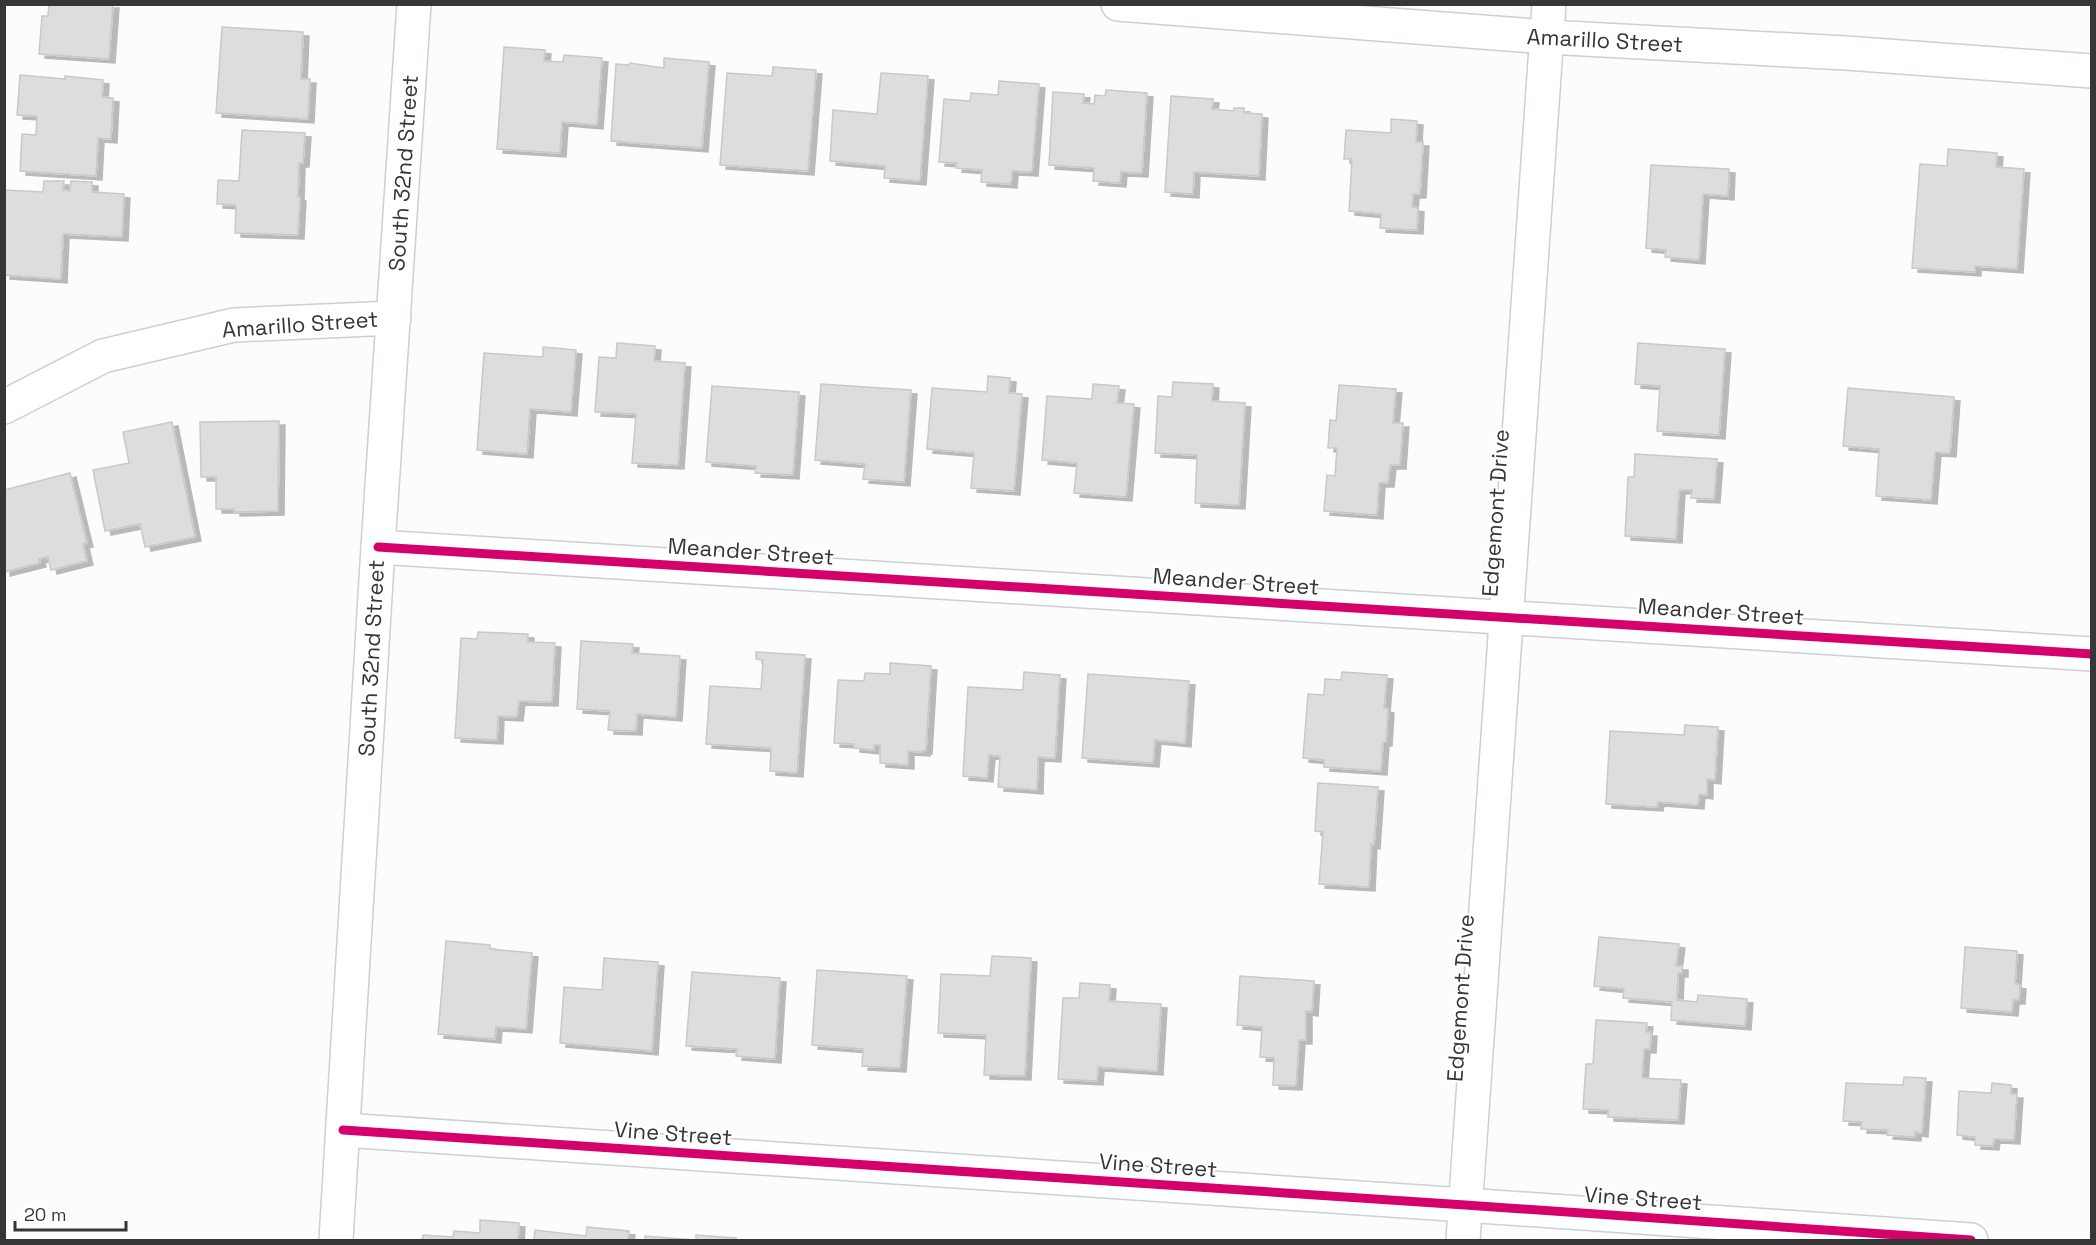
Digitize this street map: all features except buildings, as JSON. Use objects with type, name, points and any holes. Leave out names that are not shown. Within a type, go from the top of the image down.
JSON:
[{"type":"street","name":"South 32nd Street","points":[[336,1240],[414,4]]},
{"type":"street","name":"Amarillo Street","points":[[1118,4],[1547,37],[1846,53],[2091,70]]},
{"type":"street","name":"Edgemont Drive","points":[[1463,1240],[1549,4]]},
{"type":"street","name":"Amarillo Street","points":[[4,407],[104,356],[234,325],[394,318]]},
{"type":"street","name":"Meander Street","points":[[378,547],[2091,654]]},
{"type":"street","name":"Vine Street","points":[[343,1130],[1971,1240]]},
{"type":"cycle path","points":[[378,547],[2092,654]]},
{"type":"cycle path","points":[[343,1130],[1971,1240]]}]
